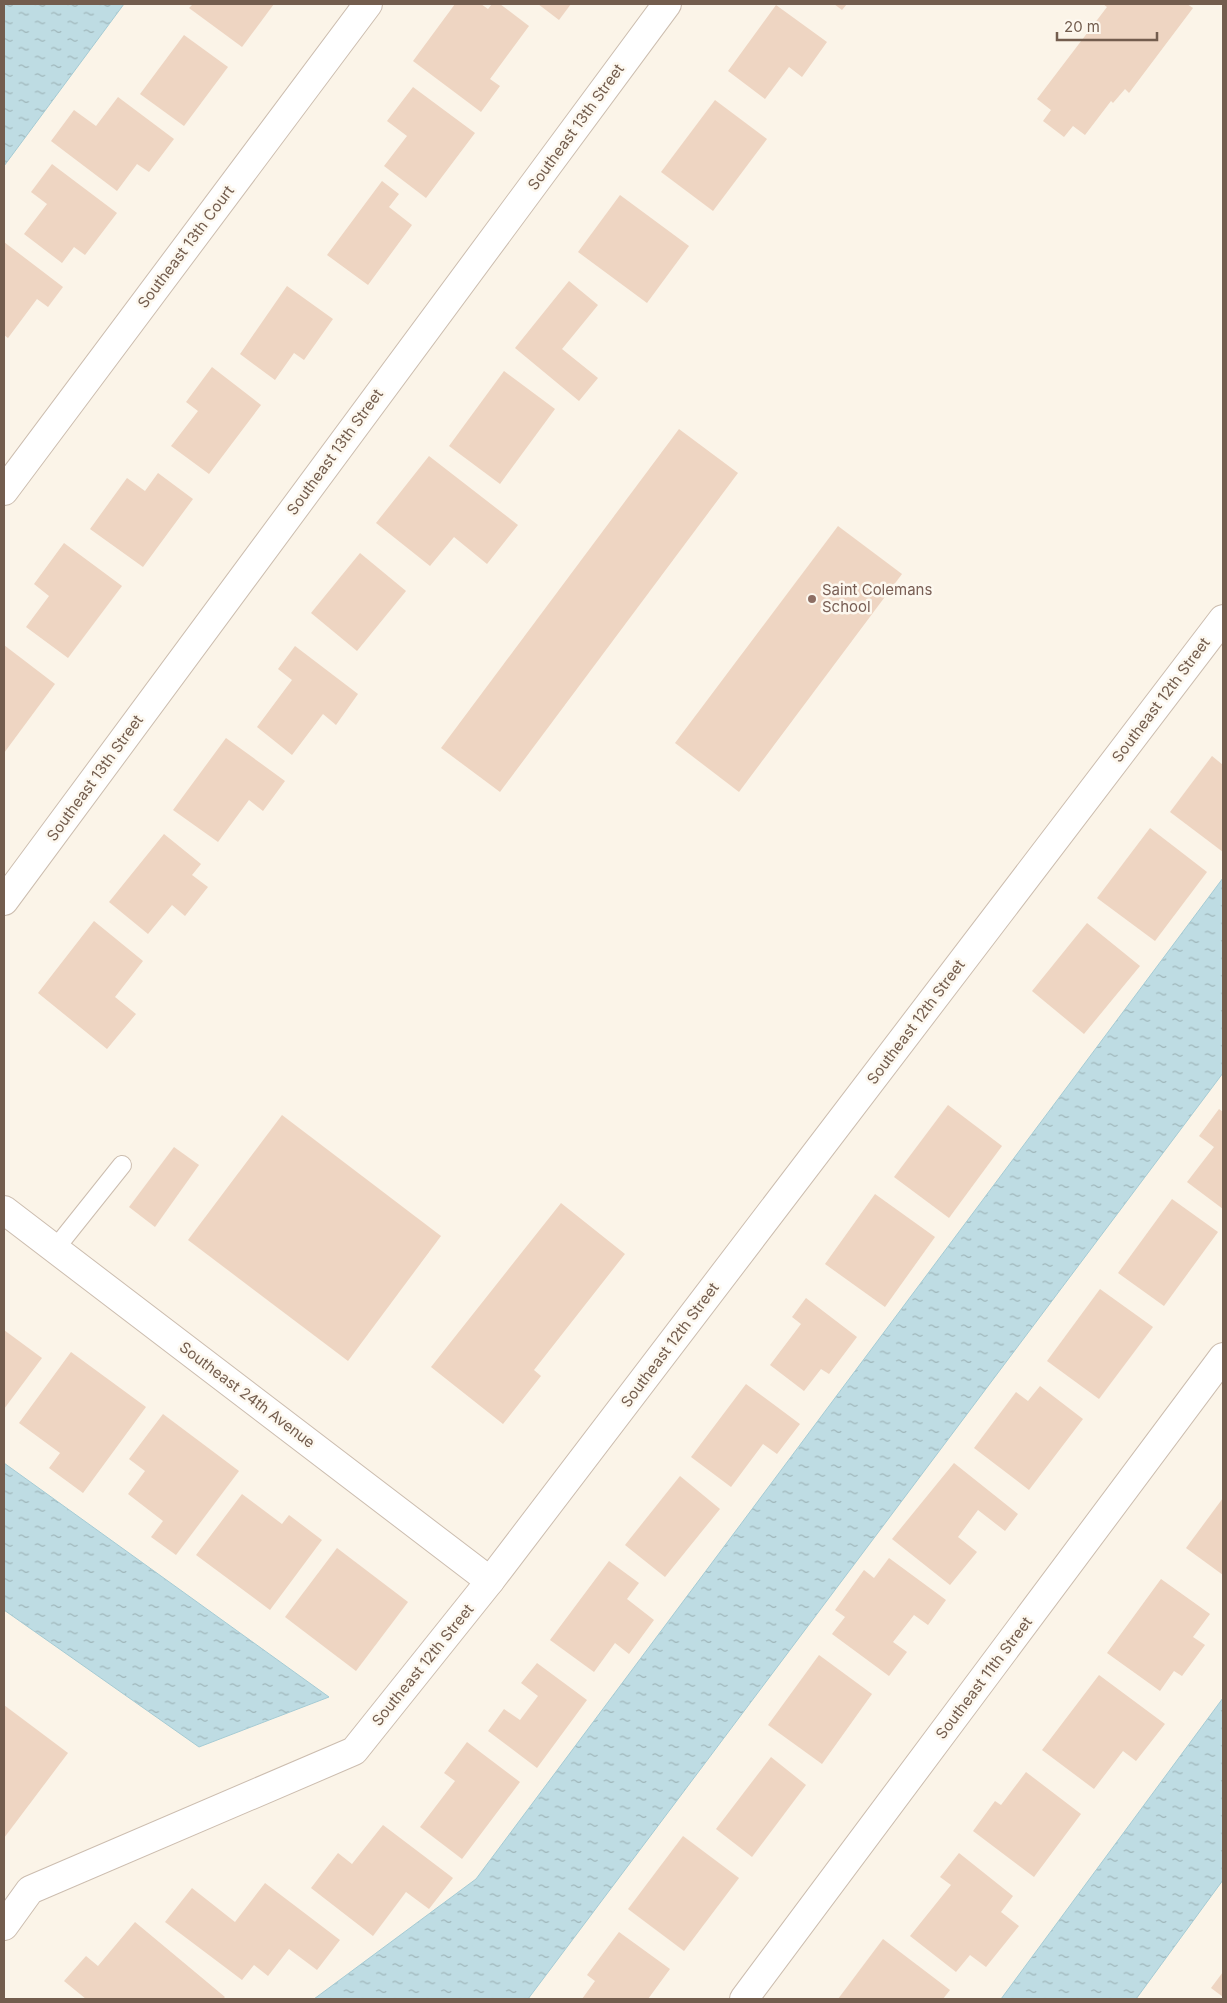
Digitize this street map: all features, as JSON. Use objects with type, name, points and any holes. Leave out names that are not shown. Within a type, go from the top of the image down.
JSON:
[{"type":"street","name":"Southeast 13th Court","points":[[4,491],[368,4]]},
{"type":"street","name":"Southeast 13th Street","points":[[4,901],[667,4]]},
{"type":"street","name":"Southeast 12th Street","points":[[4,1926],[30,1890],[354,1751],[490,1581],[1223,619]]},
{"type":"street","name":"Southeast 24th Avenue","points":[[4,1210],[490,1581]]},
{"type":"street","name":"Southeast 11th Street","points":[[744,1999],[1223,1357]]},
{"type":"lane","points":[[55,1249],[122,1165]]},
{"type":"water","points":[[4,4],[124,4],[4,166]]},
{"type":"water","points":[[1223,878],[1223,1073],[528,1999],[314,1999],[476,1879]]},
{"type":"water","points":[[4,1463],[329,1697],[199,1747],[4,1610]]},
{"type":"water","points":[[1223,1698],[1223,1880],[1136,1999],[1001,1999]]},
{"type":"building","points":[[193,4],[274,4],[242,47],[189,8]]},
{"type":"building","points":[[455,4],[481,4],[488,9],[492,4],[500,4],[529,26],[490,79],[500,86],[481,112],[413,61]]},
{"type":"building","points":[[538,4],[571,4],[559,20]]},
{"type":"building","points":[[834,4],[847,4],[842,10]]},
{"type":"building","points":[[1103,4],[1187,4],[1193,8],[1129,93],[1125,89],[1113,103],[1111,101],[1085,135],[1073,126],[1064,137],[1043,121],[1051,110],[1037,99],[1107,7]]},
{"type":"building","points":[[776,5],[827,42],[802,77],[789,67],[765,99],[728,71]]},
{"type":"building","points":[[184,35],[228,67],[184,126],[140,94]]},
{"type":"building","points":[[413,87],[475,133],[426,198],[384,166],[407,136],[387,121]]},
{"type":"building","points":[[118,97],[174,139],[149,172],[137,164],[117,191],[51,141],[74,110],[96,126]]},
{"type":"building","points":[[715,100],[767,139],[713,211],[661,172]]},
{"type":"building","points":[[52,164],[117,213],[85,255],[74,247],[62,263],[24,234],[47,204],[31,192]]},
{"type":"building","points":[[382,181],[399,194],[389,207],[412,225],[368,285],[327,255]]},
{"type":"building","points":[[620,195],[689,246],[647,303],[578,252]]},
{"type":"building","points":[[4,242],[63,287],[48,307],[37,299],[8,338],[4,335]]},
{"type":"building","points":[[569,281],[598,305],[562,349],[598,378],[579,401],[515,348]]},
{"type":"building","points":[[287,286],[333,319],[304,360],[294,353],[275,380],[240,354]]},
{"type":"building","points":[[212,367],[261,405],[209,474],[171,446],[198,411],[186,402]]},
{"type":"building","points":[[504,371],[555,409],[500,484],[449,446]]},
{"type":"building","points":[[679,429],[738,473],[500,792],[441,748]]},
{"type":"building","points":[[429,456],[518,525],[487,564],[454,537],[430,566],[376,523]]},
{"type":"building","points":[[158,473],[193,499],[143,567],[90,529],[127,478],[145,491]]},
{"type":"building","points":[[838,526],[902,574],[739,792],[675,743]]},
{"type":"building","points":[[64,543],[122,586],[68,658],[26,627],[49,596],[34,584]]},
{"type":"building","points":[[360,553],[406,591],[357,651],[311,613]]},
{"type":"building","points":[[4,645],[55,684],[4,753]]},
{"type":"building","points":[[295,646],[358,694],[336,725],[323,714],[292,755],[257,727],[292,680],[278,669]]},
{"type":"building","points":[[226,738],[285,781],[263,811],[249,800],[218,842],[173,810]]},
{"type":"building","points":[[1212,756],[1223,765],[1223,852],[1170,812]]},
{"type":"building","points":[[1150,828],[1207,872],[1155,941],[1097,898]]},
{"type":"building","points":[[164,834],[201,864],[192,875],[208,887],[185,916],[172,905],[148,934],[109,902]]},
{"type":"building","points":[[94,921],[143,961],[115,997],[136,1014],[107,1049],[38,993]]},
{"type":"building","points":[[1087,923],[1140,966],[1084,1034],[1032,991]]},
{"type":"building","points":[[948,1105],[1002,1146],[949,1218],[894,1177]]},
{"type":"building","points":[[1219,1109],[1223,1112],[1223,1209],[1187,1182],[1214,1147],[1199,1136]]},
{"type":"building","points":[[282,1115],[441,1236],[348,1361],[188,1240]]},
{"type":"building","points":[[174,1147],[199,1165],[155,1227],[129,1207]]},
{"type":"building","points":[[875,1194],[935,1237],[885,1307],[825,1264]]},
{"type":"building","points":[[1172,1199],[1218,1232],[1164,1306],[1118,1273]]},
{"type":"building","points":[[561,1203],[625,1254],[534,1370],[541,1376],[503,1424],[431,1367]]},
{"type":"building","points":[[1100,1289],[1153,1327],[1099,1399],[1047,1361]]},
{"type":"building","points":[[806,1298],[857,1337],[829,1374],[821,1369],[804,1391],[770,1365],[801,1324],[792,1317]]},
{"type":"building","points":[[4,1330],[42,1358],[4,1409]]},
{"type":"building","points":[[71,1352],[146,1407],[83,1493],[49,1468],[60,1453],[19,1423]]},
{"type":"building","points":[[746,1384],[800,1424],[777,1454],[763,1444],[731,1487],[691,1457]]},
{"type":"building","points":[[1040,1386],[1083,1419],[1029,1490],[974,1448],[1016,1392],[1028,1401]]},
{"type":"building","points":[[163,1414],[239,1471],[176,1555],[151,1537],[163,1521],[128,1494],[145,1471],[129,1459]]},
{"type":"building","points":[[954,1463],[1018,1514],[1005,1531],[978,1510],[958,1537],[977,1552],[950,1585],[892,1539]]},
{"type":"building","points":[[680,1476],[720,1509],[665,1577],[625,1545]]},
{"type":"building","points":[[242,1494],[282,1524],[289,1515],[322,1540],[270,1610],[196,1555]]},
{"type":"building","points":[[1223,1498],[1223,1575],[1186,1548]]},
{"type":"building","points":[[337,1548],[408,1602],[356,1671],[285,1617]]},
{"type":"building","points":[[889,1558],[946,1600],[928,1625],[914,1615],[893,1642],[907,1652],[889,1676],[832,1634],[845,1617],[835,1610],[864,1570],[874,1578]]},
{"type":"building","points":[[609,1561],[639,1583],[627,1599],[654,1620],[629,1654],[615,1643],[594,1672],[550,1640]]},
{"type":"building","points":[[1161,1579],[1210,1614],[1193,1637],[1205,1645],[1182,1676],[1174,1671],[1160,1691],[1107,1653]]},
{"type":"building","points":[[819,1655],[872,1694],[822,1764],[768,1725]]},
{"type":"building","points":[[537,1663],[587,1700],[537,1768],[488,1731],[504,1709],[520,1720],[538,1696],[521,1683]]},
{"type":"building","points":[[1099,1675],[1165,1724],[1136,1761],[1123,1751],[1094,1789],[1042,1750]]},
{"type":"building","points":[[4,1705],[68,1753],[4,1838]]},
{"type":"building","points":[[467,1742],[520,1782],[462,1859],[420,1827],[455,1781],[444,1773]]},
{"type":"building","points":[[771,1757],[806,1785],[752,1857],[716,1829]]},
{"type":"building","points":[[1026,1772],[1081,1814],[1034,1877],[973,1831],[995,1801],[1001,1805]]},
{"type":"building","points":[[383,1825],[453,1878],[429,1909],[406,1892],[373,1936],[311,1888],[338,1853],[352,1864]]},
{"type":"building","points":[[683,1836],[739,1878],[684,1951],[628,1909]]},
{"type":"building","points":[[959,1853],[1013,1896],[1001,1912],[1019,1926],[986,1967],[970,1955],[956,1972],[910,1936],[951,1885],[940,1877]]},
{"type":"building","points":[[265,1883],[340,1940],[317,1970],[289,1949],[268,1976],[254,1965],[242,1980],[165,1922],[192,1888],[235,1922]]},
{"type":"building","points":[[135,1922],[225,1997],[223,1999],[86,1999],[64,1981],[86,1956],[98,1966]]},
{"type":"building","points":[[619,1932],[670,1969],[648,1999],[582,1999],[595,1981],[587,1975]]},
{"type":"building","points":[[883,1939],[950,1990],[943,1999],[838,1999]]},
{"type":"building","points":[[1223,1972],[1223,1997],[1211,1988]]},
{"type":"place","name":"Saint Colemans School","points":[[812,599]]}]
